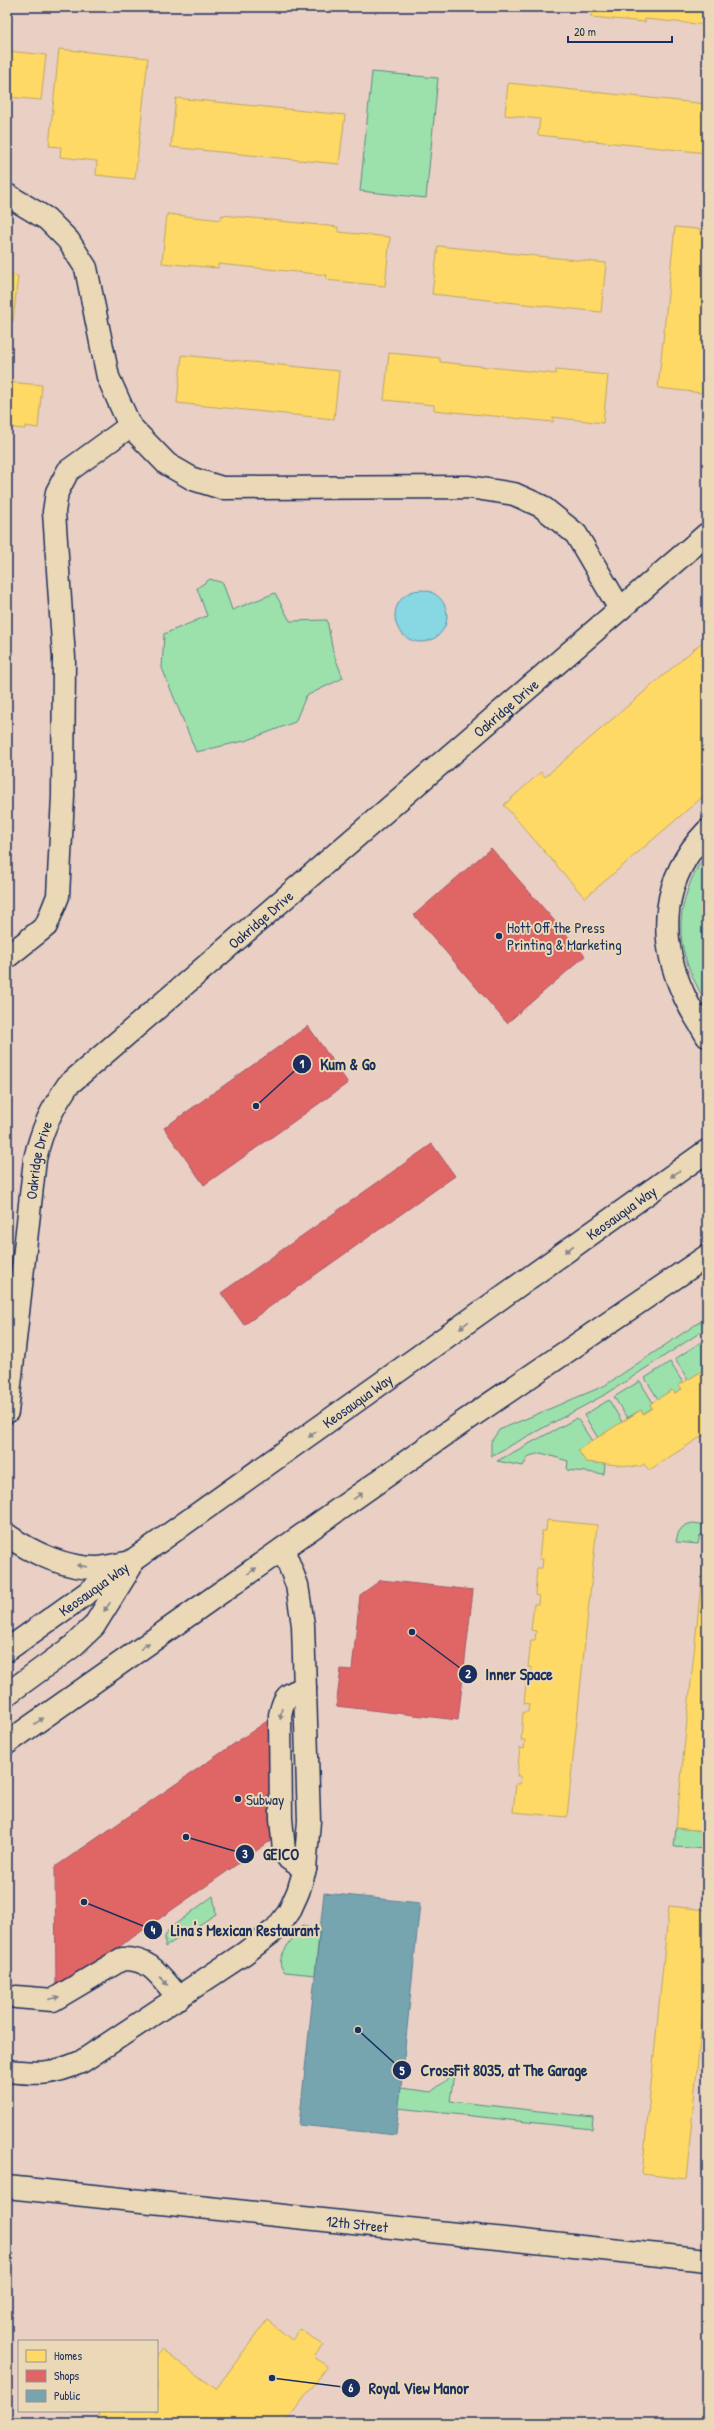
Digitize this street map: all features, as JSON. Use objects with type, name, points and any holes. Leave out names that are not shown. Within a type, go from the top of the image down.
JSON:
[{"type":"main road","points":[[7,195],[47,219],[68,240],[86,268],[108,378],[130,426],[167,464],[193,479],[222,488],[469,487],[514,494],[541,506],[576,534],[620,610]]},
{"type":"main road","points":[[7,957],[46,926],[58,896],[64,730],[64,658],[54,512],[57,492],[68,471],[130,426]]},
{"type":"main road","name":"Oakridge Drive","points":[[7,1412],[35,1158],[42,1131],[54,1107],[68,1085],[707,534]]},
{"type":"main road","points":[[707,830],[692,846],[676,874],[668,903],[666,936],[673,969],[680,988],[707,1036]]},
{"type":"main road","name":"Keosauqua Way","points":[[7,1650],[134,1561],[707,1151]]},
{"type":"main road","points":[[7,1743],[450,1431],[707,1256]]},
{"type":"main road","points":[[7,1536],[31,1551],[77,1565],[100,1568],[134,1561]]},
{"type":"main road","points":[[7,2071],[32,2074],[58,2072],[81,2062],[245,1953],[276,1928],[288,1912],[298,1892],[305,1869],[309,1821],[301,1605],[297,1585],[283,1550]]},
{"type":"main road","points":[[7,1694],[73,1646],[94,1626],[113,1599],[134,1561]]},
{"type":"main road","points":[[16,1997],[53,2000],[122,1959],[134,1958],[146,1962],[179,1998]]},
{"type":"main road","name":"12th Street","points":[[7,2187],[707,2260]]},
{"type":"green space","points":[[372,72],[438,78],[426,198],[360,191]]},
{"type":"green space","points":[[210,579],[223,583],[232,610],[275,593],[290,621],[327,620],[333,652],[343,678],[306,696],[295,722],[248,740],[196,752],[162,668],[164,634],[207,616],[197,588]]},
{"type":"green space","points":[[707,855],[707,1005],[687,963],[681,935],[681,921],[683,906],[691,880]]},
{"type":"green space","points":[[707,1317],[707,1328],[608,1393],[491,1456],[491,1442],[499,1430],[604,1386]]},
{"type":"green space","points":[[701,1342],[707,1351],[707,1373],[704,1370],[688,1380],[675,1359]]},
{"type":"green space","points":[[670,1362],[683,1383],[679,1385],[682,1389],[675,1393],[672,1390],[658,1399],[645,1378]]},
{"type":"green space","points":[[640,1381],[653,1403],[650,1404],[652,1408],[643,1414],[641,1410],[627,1418],[614,1397]]},
{"type":"green space","points":[[609,1400],[622,1422],[598,1438],[584,1415]]},
{"type":"green space","points":[[577,1418],[592,1441],[579,1450],[587,1462],[605,1464],[604,1474],[567,1470],[568,1461],[541,1453],[529,1456],[523,1466],[497,1461]]},
{"type":"green space","points":[[693,1523],[707,1525],[707,1536],[700,1535],[698,1544],[676,1542],[681,1529],[686,1525]]},
{"type":"green space","points":[[676,1828],[707,1831],[707,1849],[674,1847]]},
{"type":"green space","points":[[213,1896],[216,1914],[165,1947],[165,1937],[169,1929]]},
{"type":"green space","points":[[303,1925],[319,1933],[315,1975],[285,1972],[281,1967],[280,1961],[282,1955]]},
{"type":"green space","points":[[454,2074],[450,2101],[593,2117],[592,2129],[398,2108],[401,2088],[431,2092]]},
{"type":"water","points":[[421,590],[431,592],[439,598],[445,606],[447,616],[445,626],[439,634],[431,640],[421,642],[411,640],[403,634],[397,626],[395,616],[397,606],[403,598],[411,592]]},
{"type":"building: Homes","points":[[592,7],[707,7],[707,25],[645,19],[645,22],[591,17]]},
{"type":"building: Homes","points":[[59,49],[148,58],[135,179],[96,175],[97,161],[60,157],[61,147],[49,146]]},
{"type":"building: Homes","points":[[7,51],[46,55],[41,100],[7,97]]},
{"type":"building: Homes","points":[[508,83],[707,104],[707,153],[538,135],[540,119],[505,115]]},
{"type":"building: Homes","points":[[176,98],[345,115],[339,164],[171,147]]},
{"type":"building: Homes","points":[[167,214],[221,220],[222,215],[338,227],[338,232],[390,237],[385,286],[326,280],[327,275],[218,264],[218,268],[162,263]]},
{"type":"building: Homes","points":[[675,227],[707,230],[707,354],[703,393],[658,388]]},
{"type":"building: Homes","points":[[438,246],[606,263],[601,312],[432,294]]},
{"type":"building: Homes","points":[[7,275],[18,276],[13,321],[7,321]]},
{"type":"building: Homes","points":[[389,353],[440,358],[440,362],[556,374],[556,370],[608,375],[603,423],[553,417],[553,422],[434,410],[434,405],[384,400]]},
{"type":"building: Homes","points":[[182,355],[339,371],[334,419],[177,403]]},
{"type":"building: Homes","points":[[7,382],[42,385],[38,428],[25,426],[25,429],[7,427]]},
{"type":"building: Homes","points":[[707,638],[707,793],[585,898],[504,805],[541,772],[545,777]]},
{"type":"building: Homes","points":[[704,1370],[707,1373],[707,1433],[649,1470],[644,1464],[639,1467],[586,1462],[578,1450],[641,1410],[643,1414],[652,1408],[650,1404],[672,1390],[675,1393],[682,1389],[679,1385]]},
{"type":"building: Homes","points":[[547,1520],[597,1525],[567,1817],[513,1812],[516,1784],[520,1784],[521,1776],[517,1776],[520,1748],[524,1749],[525,1740],[521,1740],[523,1712],[528,1712],[529,1704],[524,1703],[527,1676],[531,1677],[532,1668],[528,1667],[531,1640],[535,1640],[536,1631],[531,1630],[534,1604],[538,1604],[539,1596],[535,1595],[537,1568],[542,1568],[543,1559],[539,1559],[542,1531],[546,1531]]},
{"type":"building: Homes","points":[[707,1536],[707,1831],[676,1828]]},
{"type":"building: Homes","points":[[669,1906],[707,1910],[707,1969],[686,2179],[642,2174]]},
{"type":"building: Homes","points":[[267,2320],[292,2340],[300,2329],[323,2345],[314,2357],[328,2366],[285,2423],[98,2423],[100,2412],[158,2412],[158,2354],[161,2349],[216,2389]]},
{"type":"building: Shops","name":"Hott Off the Press Printing & Marketing","points":[[491,848],[585,956],[507,1023],[414,915]]},
{"type":"building: Shops","points":[[308,1026],[348,1083],[204,1185],[164,1128]]},
{"type":"building: Shops","points":[[432,1144],[455,1176],[244,1325],[221,1293]]},
{"type":"building: Shops","points":[[381,1580],[473,1590],[458,1720],[336,1706],[341,1669],[352,1670],[360,1595]]},
{"type":"building: Shops","points":[[276,1715],[276,1837],[56,1991],[55,1867]]},
{"type":"building: Public","points":[[324,1893],[420,1903],[396,2135],[299,2125]]},
{"type":"place","name":"Hott Off the Press Printing & Marketing","points":[[499,936]]},
{"type":"place","name":"Kum & Go","points":[[256,1106]]},
{"type":"place","name":"Inner Space","points":[[412,1632]]},
{"type":"place","name":"Subway","points":[[238,1799]]},
{"type":"place","name":"GEICO","points":[[186,1837]]},
{"type":"place","name":"Lina's Mexican Restaurant","points":[[84,1902]]},
{"type":"place","name":"CrossFit 8035, at The Garage","points":[[358,2030]]},
{"type":"place","name":"Royal View Manor","points":[[272,2378]]}]
